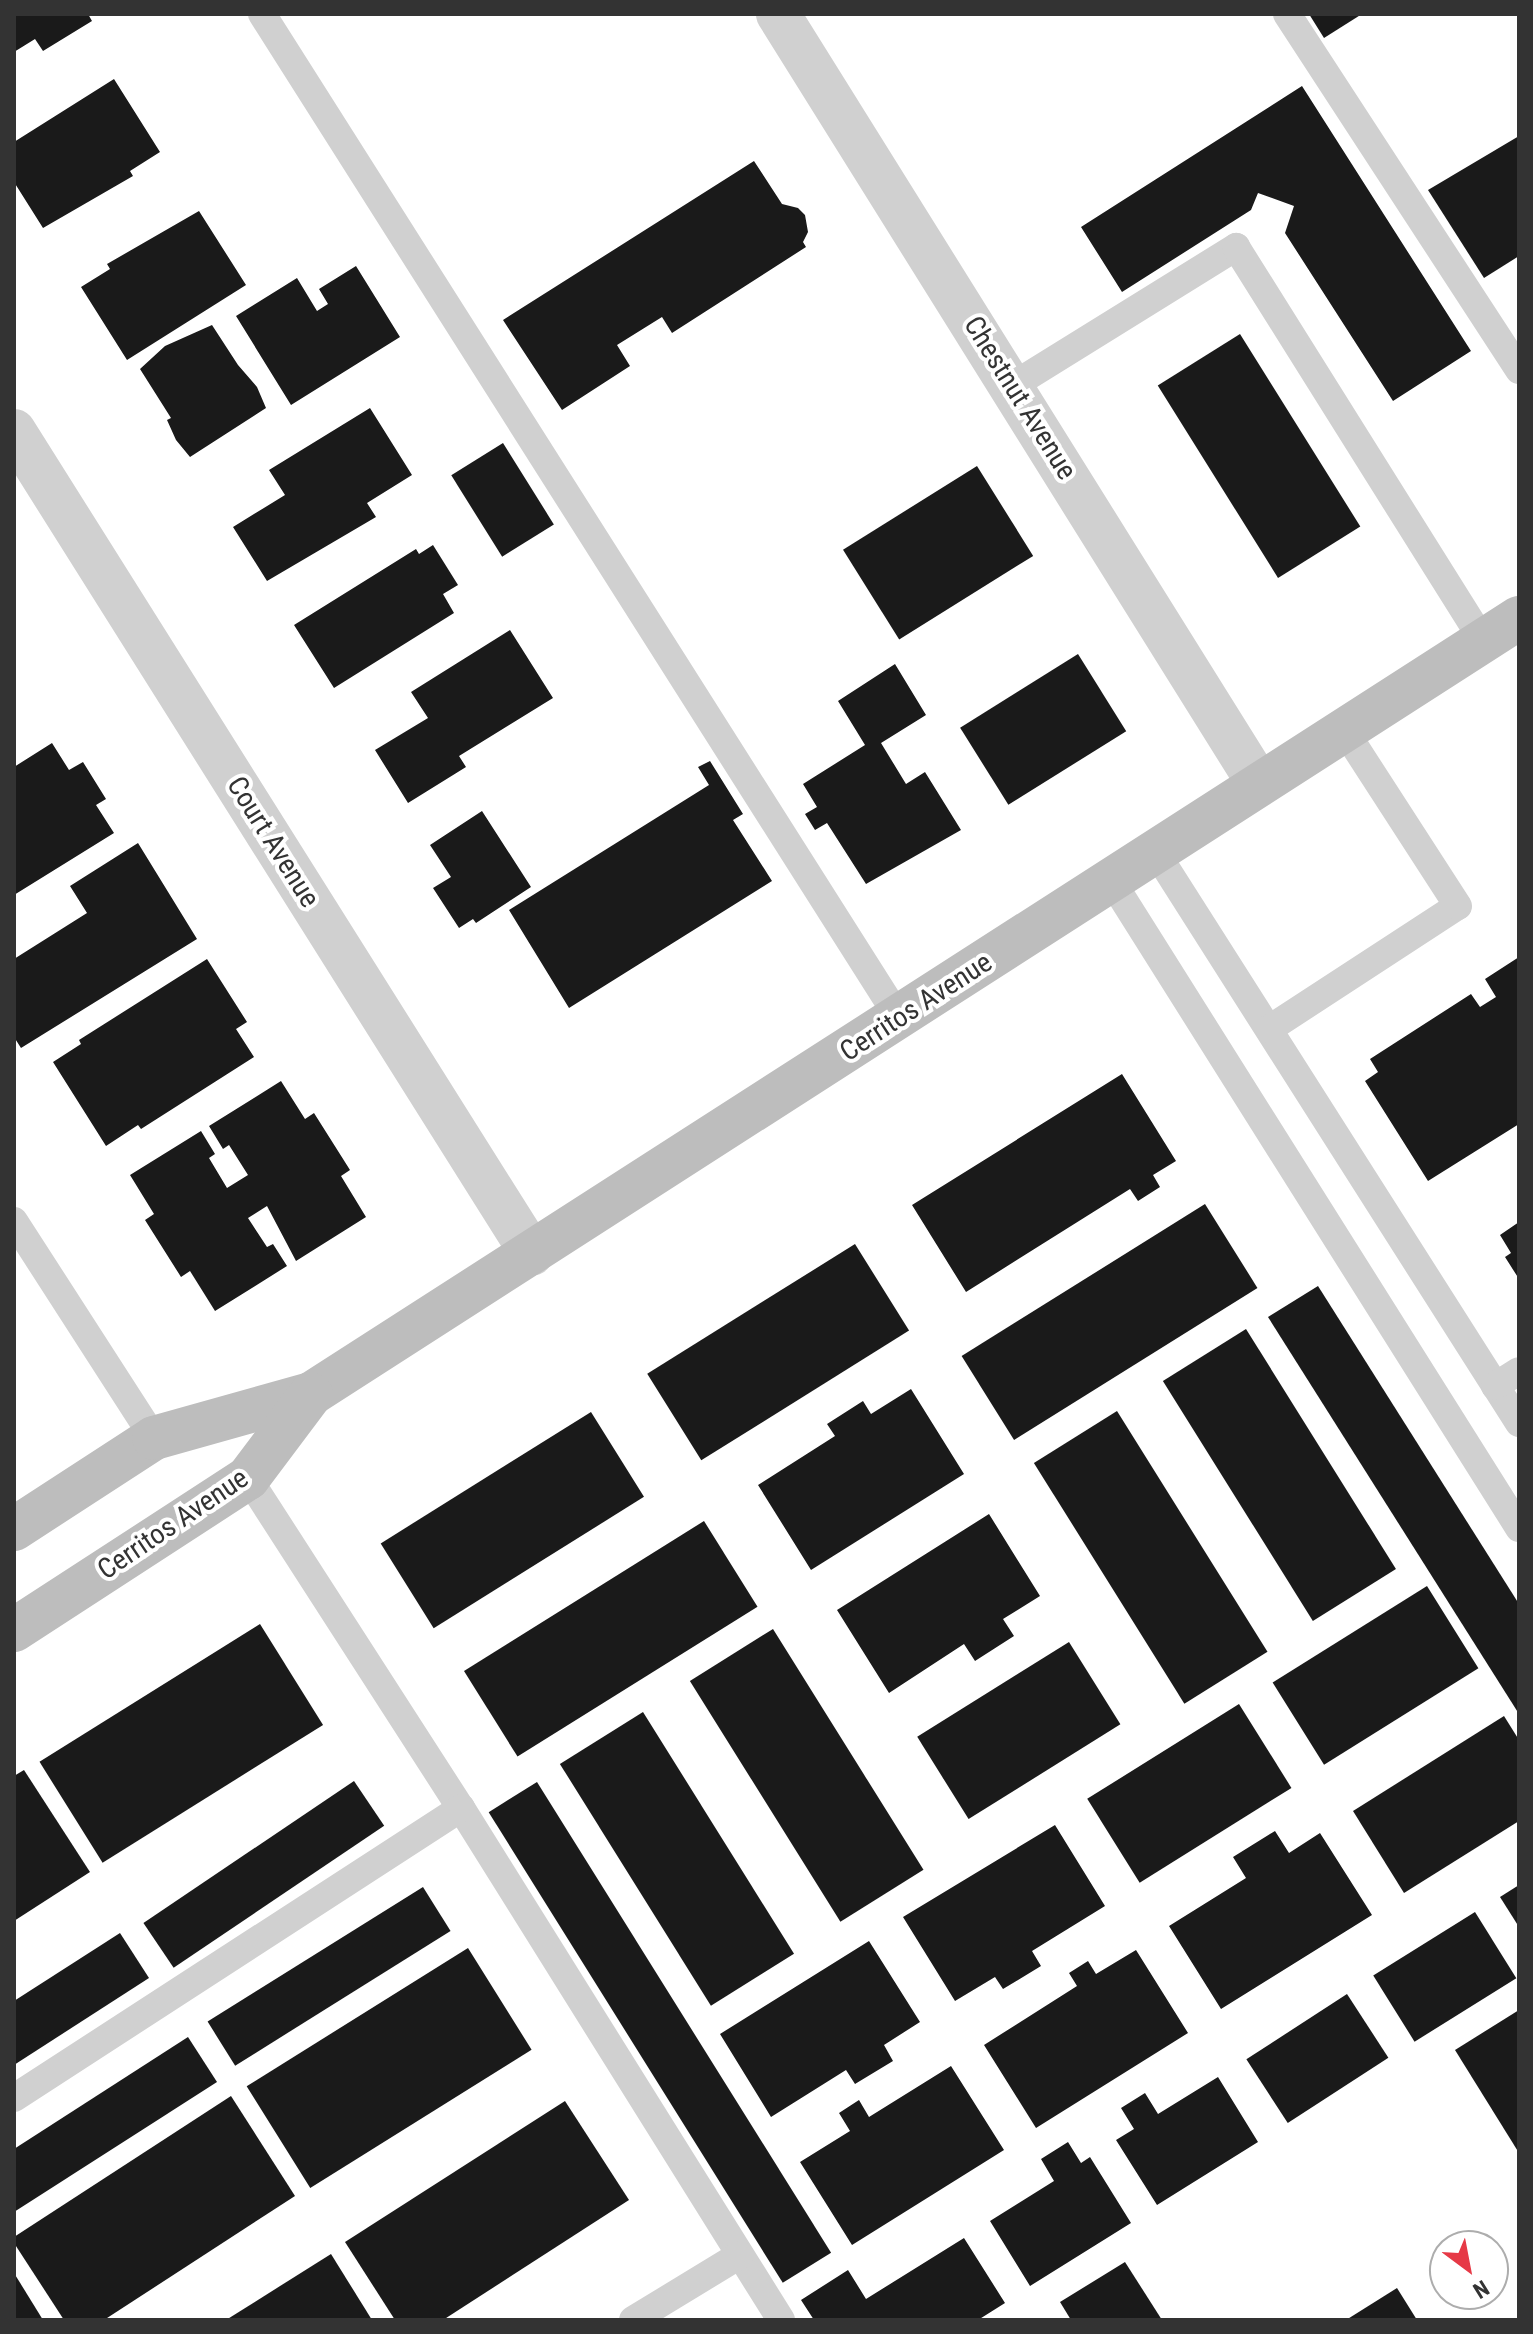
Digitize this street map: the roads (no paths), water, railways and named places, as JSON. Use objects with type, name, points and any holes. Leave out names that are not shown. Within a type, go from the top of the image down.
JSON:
[{"type":"street","name":"Chestnut Avenue","points":[[778,14],[1259,784]]},
{"type":"street","name":"Court Avenue","points":[[14,431],[532,1254]]},
{"type":"street","name":"Cerritos Avenue","points":[[14,1529],[154,1438],[311,1394],[1501,629]]},
{"type":"street","name":"Cerritos Avenue","points":[[14,1630],[248,1478],[311,1394]]},
{"type":"lane","points":[[262,14],[899,1018]]},
{"type":"lane","points":[[1287,14],[1519,370]]},
{"type":"lane","points":[[1012,386],[1236,247],[1501,629]]},
{"type":"lane","points":[[1269,1029],[1458,906],[1344,730]]},
{"type":"lane","points":[[1155,851],[1269,1029],[1507,1378],[1519,1423]]},
{"type":"lane","points":[[1111,880],[1519,1528]]},
{"type":"lane","points":[[14,1221],[154,1438]]},
{"type":"lane","points":[[248,1478],[461,1808],[781,2320]]},
{"type":"lane","points":[[14,2098],[461,1808]]},
{"type":"lane","points":[[633,2320],[740,2255]]}]
